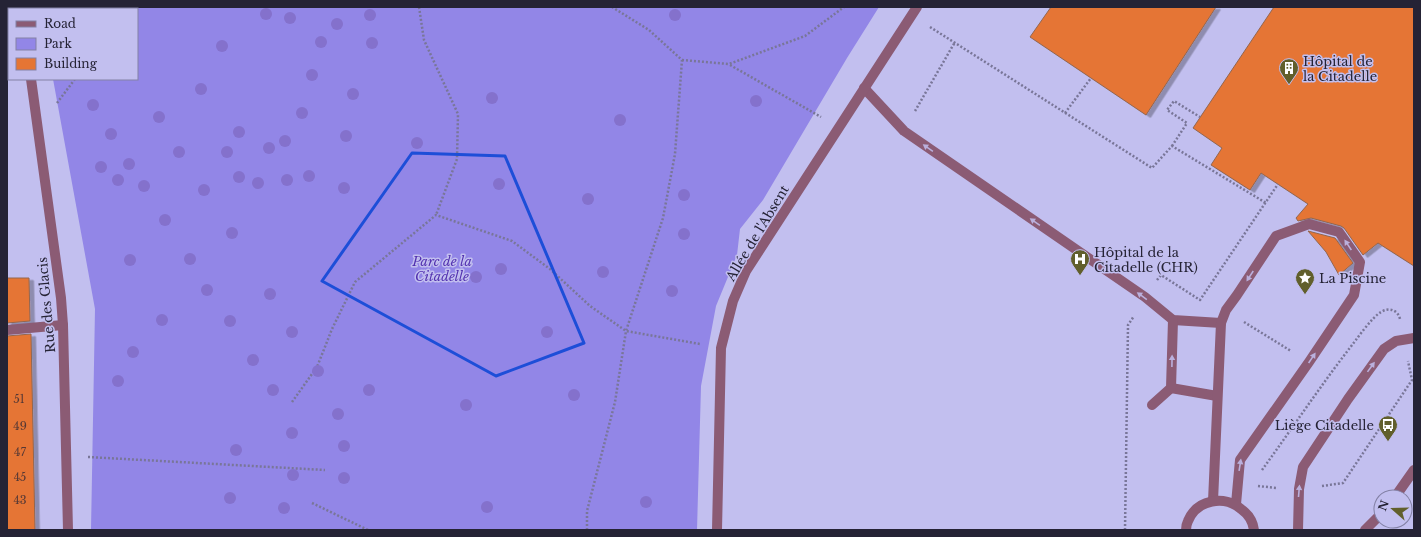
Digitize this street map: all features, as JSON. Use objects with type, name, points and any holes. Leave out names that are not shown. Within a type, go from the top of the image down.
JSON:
[{"type":"street","name":"Allée de l'Absent","points":[[717,530],[721,348],[733,301],[746,271],[914,11]]},
{"type":"street","name":"Rue des Glacis","points":[[31,80],[59,283],[63,325],[68,530]]},
{"type":"street","points":[[864,88],[904,131],[1145,298],[1173,320],[1221,323]]},
{"type":"street","points":[[1213,501],[1221,323],[1226,310],[1238,295],[1276,236],[1309,224],[1339,232],[1360,262],[1354,295],[1240,460],[1236,504]]},
{"type":"street","points":[[1152,405],[1171,388],[1173,320]]},
{"type":"street","points":[[7,330],[63,325]]},
{"type":"street","points":[[1298,530],[1299,489],[1303,467],[1348,399],[1384,349],[1396,341],[1414,338]]},
{"type":"street","points":[[1171,388],[1217,396]]},
{"type":"street","points":[[1401,489],[1414,470]]},
{"type":"street","points":[[1186,530],[1188,521],[1194,512],[1203,504],[1225,500],[1236,504],[1246,513],[1253,525],[1254,530]]},
{"type":"street","points":[[1365,530],[1373,522]]},
{"type":"path","points":[[292,402],[317,367],[332,329],[356,282],[436,215],[457,158],[458,114],[424,40],[419,7]]},
{"type":"path","points":[[612,7],[648,30],[682,60],[729,64],[805,36],[844,7]]},
{"type":"path","points":[[914,11],[954,42],[1152,168],[1172,146],[1187,123],[1167,110],[1174,101],[1200,117]]},
{"type":"path","points":[[904,131],[954,42]]},
{"type":"path","points":[[587,530],[587,511],[615,402],[626,331],[663,218],[675,154],[682,60]]},
{"type":"path","points":[[729,64],[838,128]]},
{"type":"path","points":[[1066,113],[1091,78]]},
{"type":"path","points":[[1172,146],[1266,203]]},
{"type":"path","points":[[436,215],[512,241],[550,269],[590,306],[626,331],[721,348]]},
{"type":"path","points":[[1203,295],[1329,375],[1258,476]]},
{"type":"path","points":[[66,456],[325,470]]},
{"type":"path","points":[[1257,492],[1258,481]]},
{"type":"path","points":[[312,503],[368,530]]},
{"type":"highlighted area","points":[[412,153],[505,156],[584,343],[496,376],[322,281]]},
{"type":"green space","name":"Parc de la Citadelle","points":[[879,7],[763,200],[740,229],[737,255],[716,306],[701,386],[697,530],[91,530],[95,309],[53,80],[138,80],[138,8],[40,8]]},
{"type":"building","points":[[1051,7],[1216,7],[1146,115],[1030,37]]},
{"type":"building","points":[[1274,7],[1414,7],[1414,266],[1378,243],[1363,255],[1341,226],[1311,218],[1298,221],[1296,218],[1308,204],[1261,173],[1250,190],[1211,165],[1222,148],[1193,128]]},
{"type":"building","points":[[1308,231],[1335,238],[1353,263],[1339,275],[1326,252]]},
{"type":"building","points":[[7,278],[29,278],[30,321],[7,323]]},
{"type":"building","points":[[31,334],[35,530],[7,530],[7,336]]},
{"type":"place","name":"Hôpital de la Citadelle","points":[[1289,85]]},
{"type":"place","name":"Hôpital de la Citadelle (CHR)","points":[[1080,276]]},
{"type":"place","name":"La Piscine","points":[[1305,295]]},
{"type":"place","name":"Liège Citadelle","points":[[1388,442]]}]
